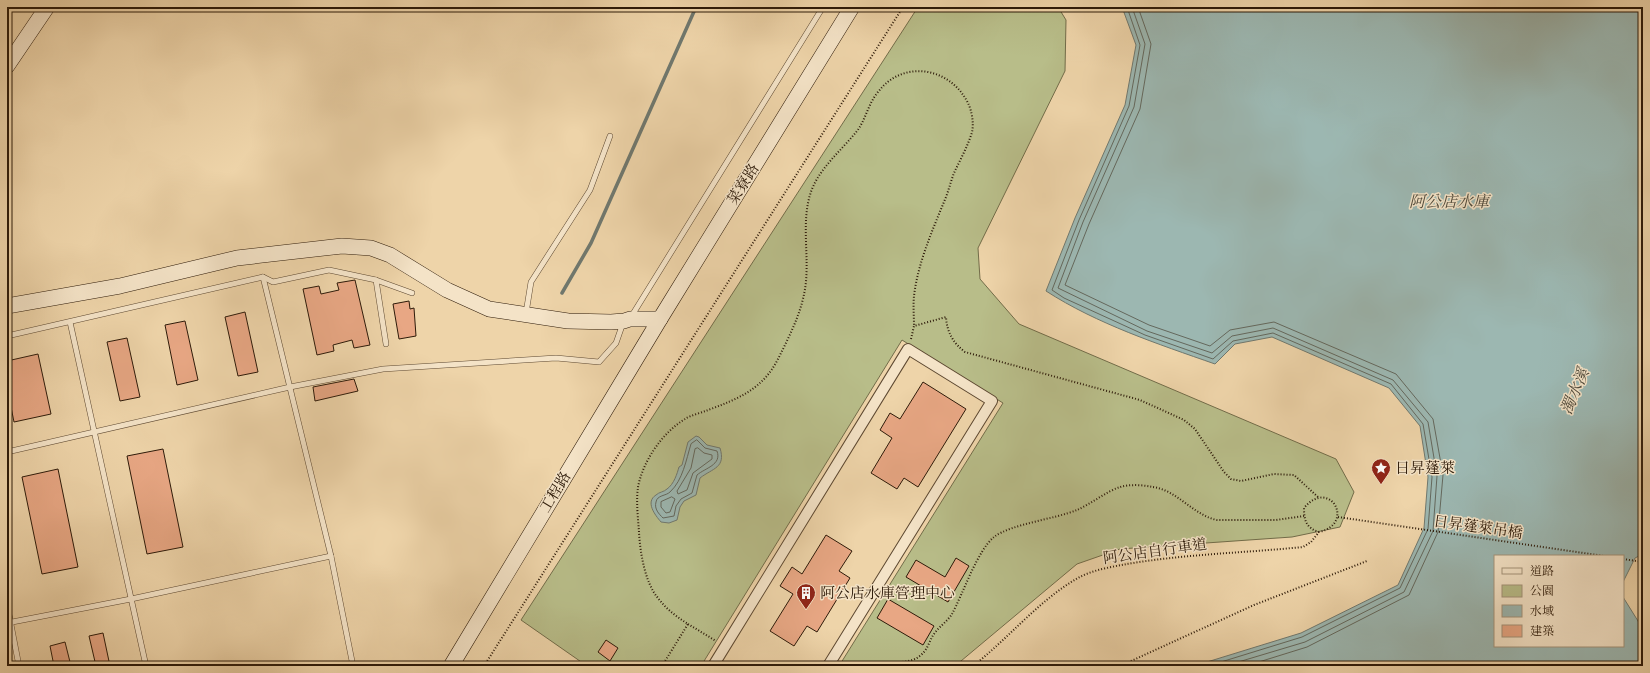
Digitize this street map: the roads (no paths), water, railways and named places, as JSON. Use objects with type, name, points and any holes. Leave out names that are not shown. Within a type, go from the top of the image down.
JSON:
[{"type":"street","points":[[7,66],[47,7]]},
{"type":"street","name":"菜寮路","points":[[660,319],[852,7]]},
{"type":"street","points":[[7,306],[120,286],[238,258],[342,246],[371,248],[390,255],[447,290],[489,309],[525,316],[568,321],[660,319]]},
{"type":"street","name":"工程路","points":[[451,666],[660,319]]},
{"type":"street","points":[[713,666],[908,349],[992,401],[828,666]]},
{"type":"lane","points":[[7,452],[290,387],[383,369],[556,358],[599,362],[616,343],[622,320],[823,7]]},
{"type":"lane","points":[[525,316],[532,282],[590,190],[610,136]]},
{"type":"lane","points":[[7,336],[263,277],[273,282],[329,270],[376,280],[412,293]]},
{"type":"lane","points":[[263,277],[331,556],[353,666]]},
{"type":"lane","points":[[376,280],[386,344]]},
{"type":"lane","points":[[70,322],[146,666]]},
{"type":"lane","points":[[9,622],[131,599],[331,556]]},
{"type":"lane","points":[[7,604],[9,622],[20,666]]},
{"type":"water","name":"阿公店水庫","points":[[1122,7],[1643,7],[1643,554],[1635,558],[1624,580],[1624,555],[1494,555],[1494,647],[1624,647],[1624,599],[1643,629],[1643,666],[1194,666],[1301,633],[1398,585],[1424,528],[1428,477],[1420,426],[1389,388],[1272,337],[1235,344],[1215,364],[1150,341],[1086,314],[1046,291],[1075,218],[1125,105],[1136,45]]},
{"type":"water","points":[[696,436],[707,445],[720,448],[720,464],[700,478],[696,495],[684,501],[680,507],[677,520],[669,523],[661,522],[652,508],[651,501],[656,495],[666,490],[672,484],[679,467],[682,465],[688,442]]},
{"type":"waterway","points":[[562,293],[591,243],[696,7]]},
{"type":"place","name":"日昇蓬萊","points":[[1381,485]]},
{"type":"place","name":"阿公店水庫管理中心","points":[[806,610]]},
{"type":"water label","name":"濁水溪","points":[[1574,391]]}]
